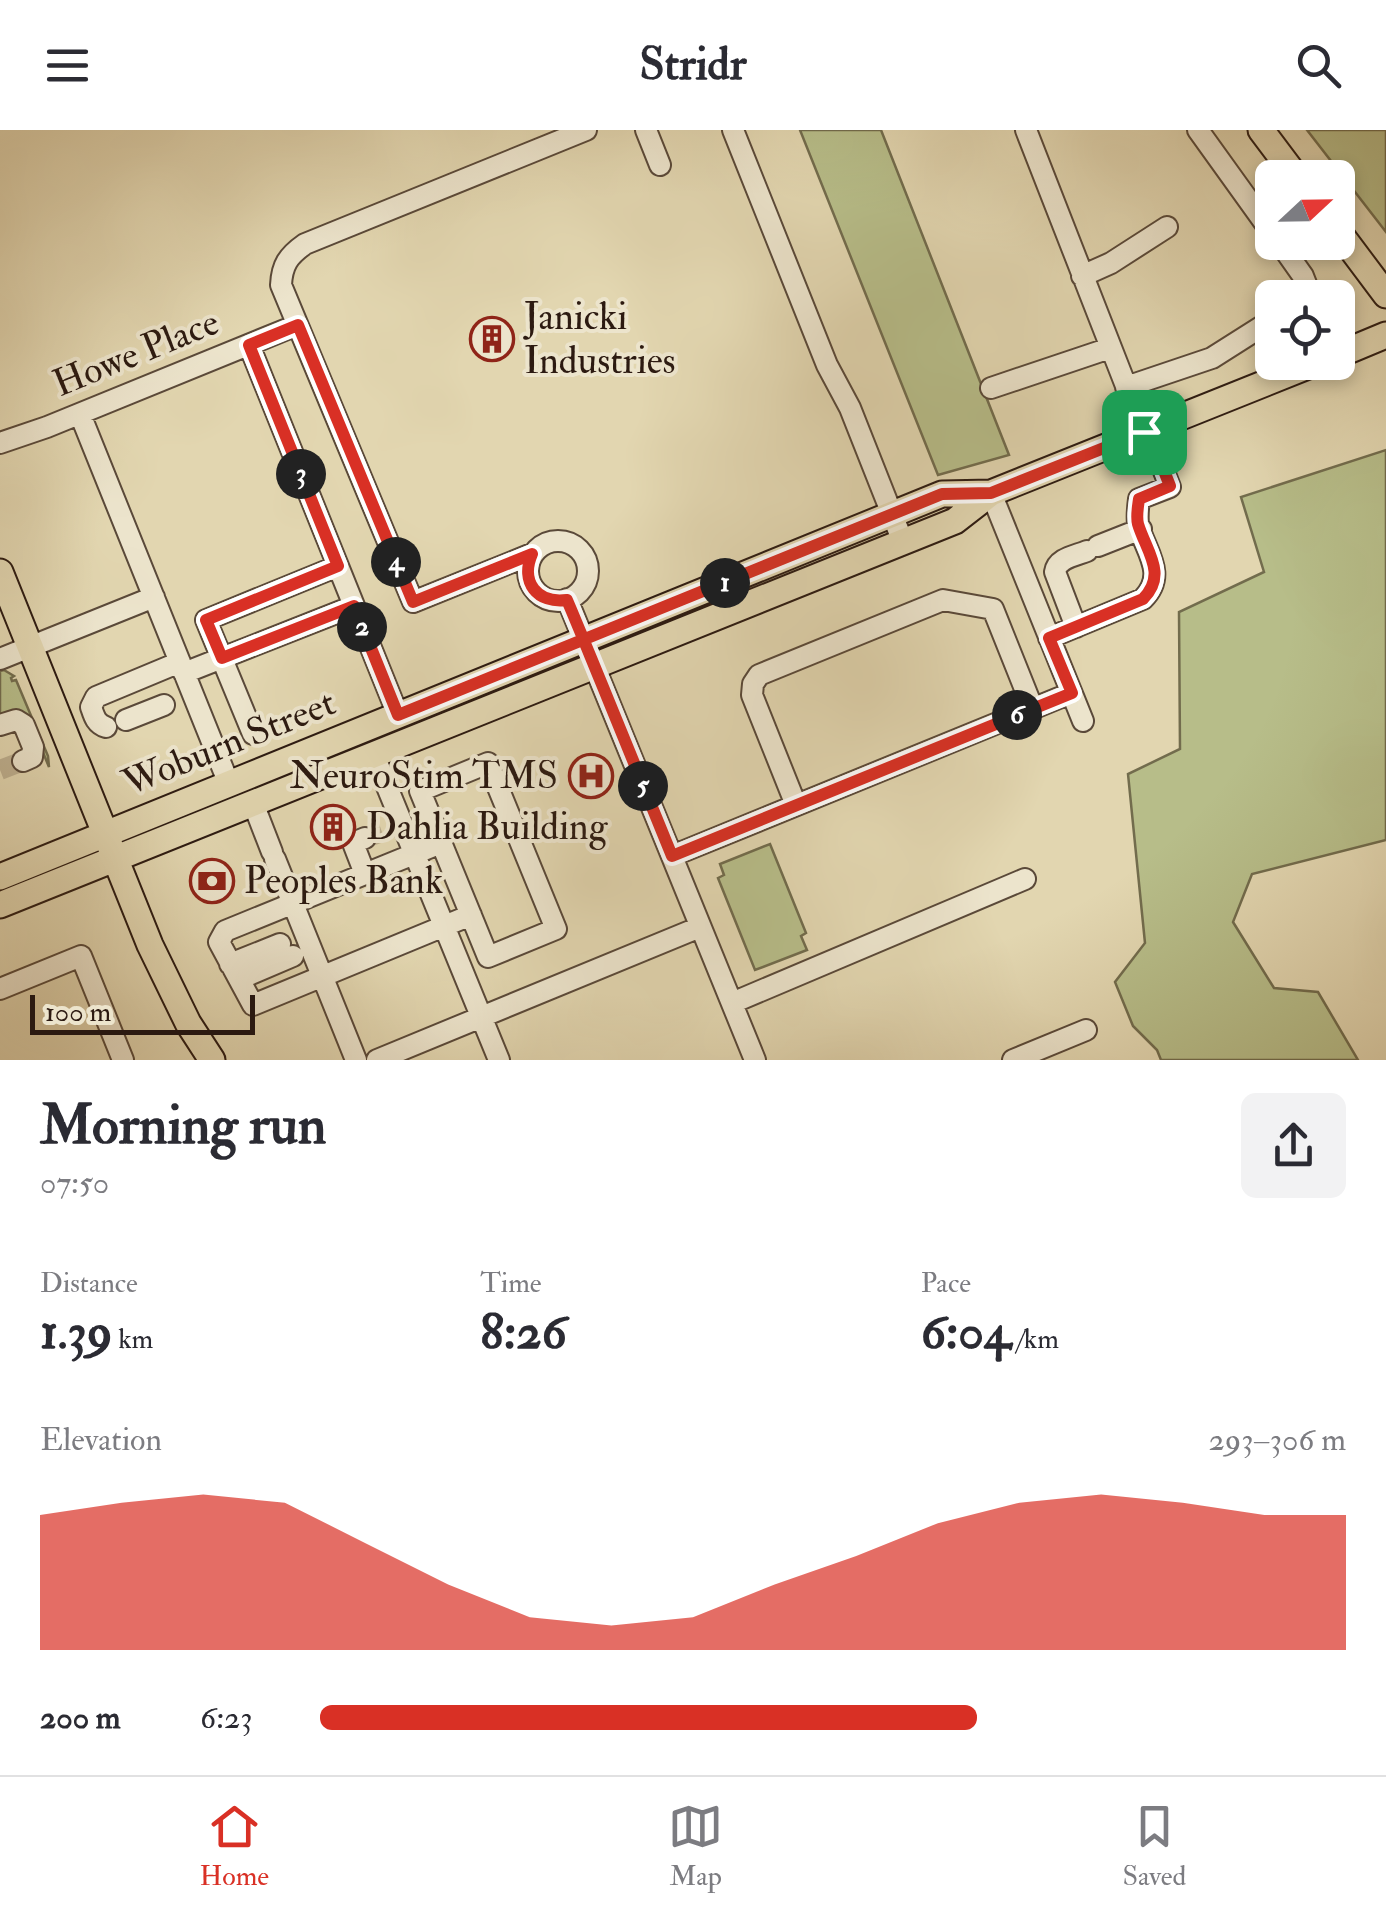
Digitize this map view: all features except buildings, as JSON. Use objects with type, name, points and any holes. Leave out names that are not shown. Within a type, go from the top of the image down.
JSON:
[{"type":"main road","points":[[1261,130],[1284,160]]},
{"type":"main road","points":[[1355,254],[1386,295]]},
{"type":"main road","points":[[1355,348],[1386,336]]},
{"type":"main road","name":"Woburn Street","points":[[0,905],[955,522],[991,493],[1273,380]]},
{"type":"main road","name":"Woburn Street","points":[[0,877],[942,494],[991,493]]},
{"type":"main road","points":[[0,572],[170,988],[212,1060]]},
{"type":"street","points":[[532,554],[528,572],[534,589],[549,599],[567,600],[587,580],[586,560],[581,552],[574,545],[555,540],[532,554],[413,602],[281,285],[282,268],[291,254],[306,244],[586,130]]},
{"type":"street","points":[[646,130],[660,166]]},
{"type":"street","points":[[733,130],[826,365],[850,408],[904,542]]},
{"type":"street","points":[[1026,130],[1110,348],[1170,486],[1139,499],[1137,520],[1155,573],[1152,590],[1143,599],[1049,638]]},
{"type":"street","points":[[1198,130],[1255,209]]},
{"type":"street","points":[[1082,276],[1111,263],[1166,227]]},
{"type":"street","name":"Howe Place","points":[[0,444],[298,325]]},
{"type":"street","points":[[1126,387],[1212,358],[1255,331]]},
{"type":"street","points":[[249,345],[398,715]]},
{"type":"street","points":[[991,388],[1110,348]]},
{"type":"street","points":[[80,414],[229,784]]},
{"type":"street","points":[[991,493],[1083,722]]},
{"type":"street","points":[[1076,627],[1055,567],[1140,529]]},
{"type":"street","points":[[253,734],[206,620],[338,566]]},
{"type":"street","points":[[0,659],[154,597]]},
{"type":"street","points":[[567,600],[755,1060]]},
{"type":"street","points":[[796,805],[752,695],[752,684],[759,675],[943,600],[993,609],[1033,709]]},
{"type":"street","points":[[164,705],[116,724],[98,723],[91,707],[102,694],[222,658],[354,606]]},
{"type":"street","points":[[672,856],[1072,693]]},
{"type":"street","points":[[5,724],[16,720],[24,725],[33,747],[32,756],[23,761]]},
{"type":"street","points":[[374,755],[500,1060]]},
{"type":"street","points":[[488,763],[556,929],[488,957],[441,843],[420,791],[488,763]]},
{"type":"street","points":[[253,804],[293,903],[292,944],[322,976],[356,1060]]},
{"type":"street","points":[[365,874],[353,844],[402,824]]},
{"type":"street","points":[[441,843],[224,931],[219,942],[252,1005],[471,914]]},
{"type":"street","points":[[732,1003],[1025,879]]},
{"type":"street","points":[[377,1060],[700,927]]},
{"type":"street","points":[[235,971],[292,944]]},
{"type":"street","points":[[0,989],[81,956],[123,1060]]},
{"type":"street","points":[[1013,1060],[1086,1030]]},
{"type":"green space","points":[[800,130],[881,130],[1009,455],[938,475]]},
{"type":"green space","points":[[1307,130],[1386,130],[1386,232],[1355,192],[1355,160],[1330,160]]},
{"type":"green space","points":[[1386,450],[1386,840],[1252,874],[1233,922],[1274,988],[1318,992],[1358,1060],[1161,1060],[1157,1050],[1133,1026],[1115,982],[1145,943],[1128,774],[1180,749],[1179,612],[1264,572],[1241,497]]},
{"type":"green space","points":[[0,671],[14,676],[12,681],[16,680],[49,767],[30,721],[0,721]]},
{"type":"green space","points":[[770,844],[806,933],[801,936],[807,950],[755,970],[718,878],[724,875],[720,864]]},
{"type":"tunnel","points":[[0,770],[23,761]]},
{"type":"tunnel","points":[[365,838],[382,832]]},
{"type":"place","name":"Janicki Industries","points":[[492,339]]},
{"type":"place","name":"NeuroStim TMS","points":[[591,776]]},
{"type":"place","name":"Dahlia Building","points":[[333,827]]},
{"type":"place","name":"Peoples Bank","points":[[212,881]]},
{"type":"route","points":[[1144,432],[991,493],[942,494],[584,640],[398,715],[354,606],[222,658],[206,620],[338,566],[249,345],[298,325],[413,602],[532,554],[530,581],[540,596],[567,600],[584,640],[672,856],[1072,693],[1049,638],[1143,599],[1152,590],[1155,573],[1137,520],[1139,499],[1170,486],[1148,430],[1144,432]]}]
